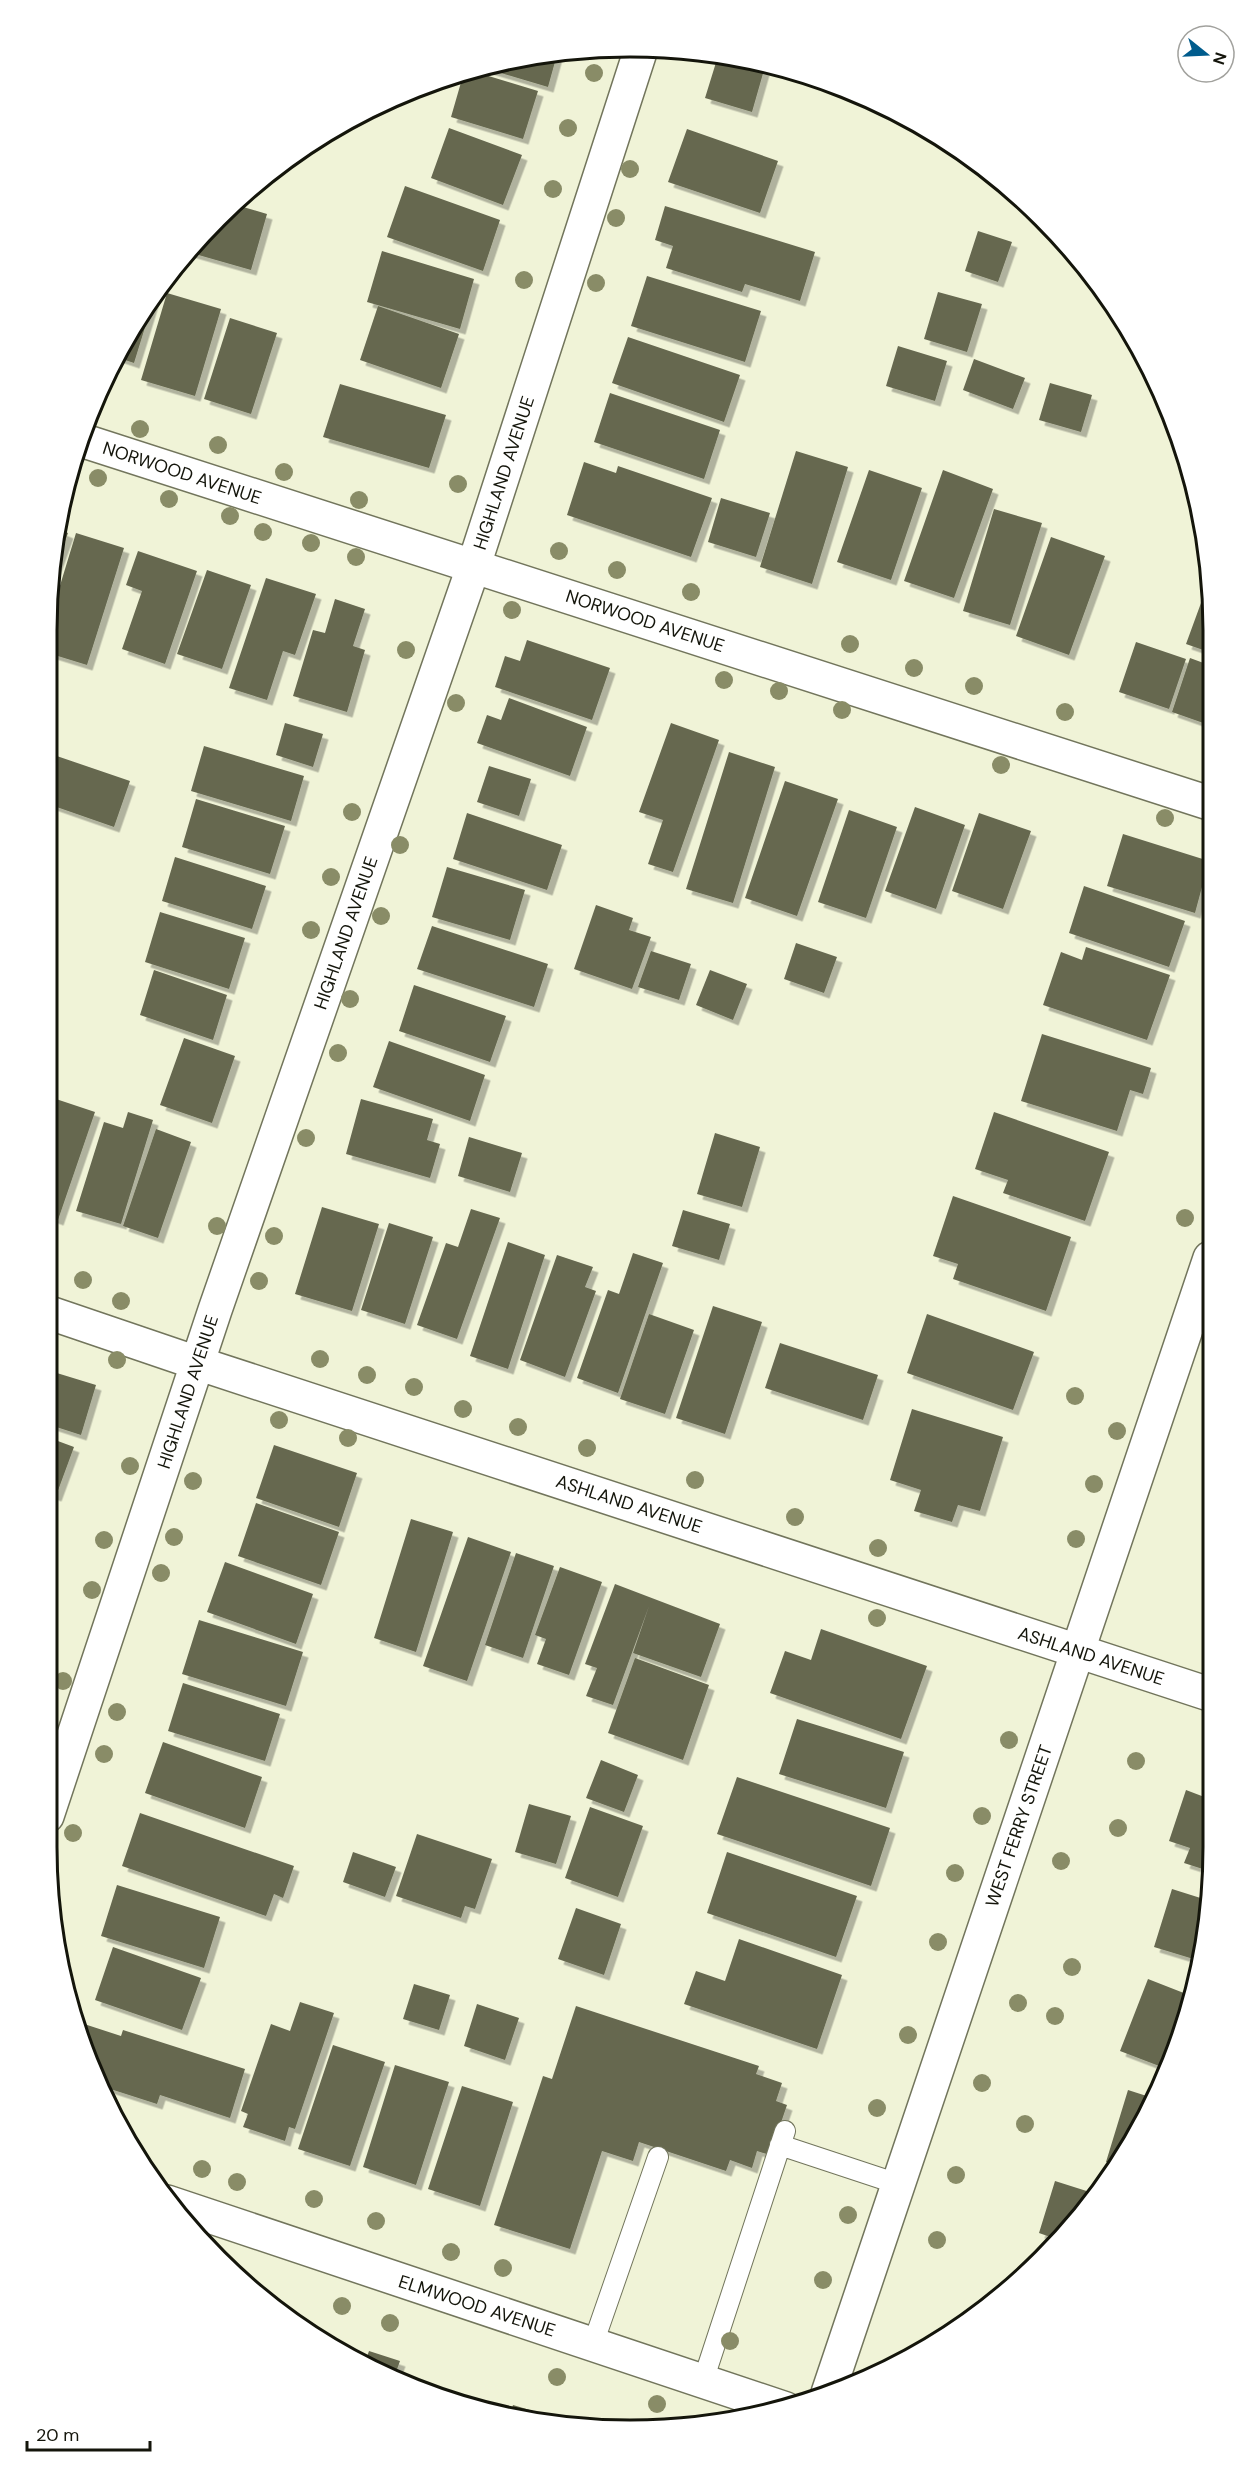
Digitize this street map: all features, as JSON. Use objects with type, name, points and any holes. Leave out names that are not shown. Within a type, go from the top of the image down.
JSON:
[{"type":"street","name":"HIGHLAND AVENUE","points":[[57,1782],[197,1363],[474,565],[638,57]]},
{"type":"street","name":"NORWOOD AVENUE","points":[[88,442],[1203,801]]},
{"type":"street","name":"WEST FERRY STREET","points":[[831,2383],[1203,1279]]},
{"type":"street","name":"ASHLAND AVENUE","points":[[57,1315],[1203,1692]]},
{"type":"street","name":"ELMWOOD AVENUE","points":[[185,2208],[767,2403]]},
{"type":"lane","points":[[704,2381],[782,2138],[898,2184]]},
{"type":"lane","points":[[593,2344],[658,2157]]},
{"type":"building","points":[[555,62],[548,87],[500,73]]},
{"type":"building","points":[[716,64],[763,73],[752,112],[705,98]]},
{"type":"building","points":[[487,76],[538,91],[523,139],[451,117],[461,83]]},
{"type":"building","points":[[449,128],[522,155],[503,205],[431,178]]},
{"type":"building","points":[[687,129],[778,161],[760,213],[668,182]]},
{"type":"building","points":[[405,186],[500,220],[483,271],[387,237]]},
{"type":"building","points":[[665,206],[815,252],[800,301],[745,284],[742,292],[666,268],[673,246],[655,240]]},
{"type":"building","points":[[244,207],[267,214],[251,270],[197,255]]},
{"type":"building","points":[[978,231],[1012,242],[998,282],[965,271]]},
{"type":"building","points":[[382,251],[474,279],[460,329],[367,302]]},
{"type":"building","points":[[647,276],[761,311],[745,362],[631,326]]},
{"type":"building","points":[[938,292],[982,304],[967,352],[924,339]]},
{"type":"building","points":[[167,293],[221,309],[195,396],[141,380]]},
{"type":"building","points":[[378,306],[459,334],[441,388],[360,360]]},
{"type":"building","points":[[230,318],[277,333],[251,414],[204,399]]},
{"type":"building","points":[[146,325],[134,363],[125,360]]},
{"type":"building","points":[[628,337],[740,375],[724,422],[612,383]]},
{"type":"building","points":[[898,346],[947,361],[935,401],[886,386]]},
{"type":"building","points":[[974,359],[1025,378],[1013,409],[963,390]]},
{"type":"building","points":[[1050,383],[1092,395],[1081,432],[1039,420]]},
{"type":"building","points":[[340,384],[446,415],[429,468],[323,437]]},
{"type":"building","points":[[610,393],[720,430],[704,479],[594,442]]},
{"type":"building","points":[[796,451],[848,467],[812,584],[760,567]]},
{"type":"building","points":[[584,462],[616,473],[618,466],[712,498],[691,557],[567,515]]},
{"type":"building","points":[[869,470],[922,488],[891,580],[837,562]]},
{"type":"building","points":[[943,470],[993,489],[954,598],[904,581]]},
{"type":"building","points":[[721,498],[770,513],[756,557],[708,542]]},
{"type":"building","points":[[994,509],[1042,523],[1010,625],[963,611]]},
{"type":"building","points":[[76,533],[124,548],[87,665],[57,656],[58,592]]},
{"type":"building","points":[[1051,537],[1105,556],[1069,655],[1016,636]]},
{"type":"building","points":[[138,551],[197,571],[165,664],[122,649],[142,591],[126,585]]},
{"type":"building","points":[[207,570],[251,585],[222,669],[177,654]]},
{"type":"building","points":[[266,578],[316,594],[295,655],[283,651],[267,700],[229,688]]},
{"type":"building","points":[[335,599],[365,609],[353,646],[365,650],[347,712],[293,696],[313,630],[325,633]]},
{"type":"building","points":[[1202,600],[1203,650],[1186,644]]},
{"type":"building","points":[[527,640],[610,668],[592,720],[495,687],[505,656],[520,661]]},
{"type":"building","points":[[1136,642],[1186,659],[1169,709],[1119,692]]},
{"type":"building","points":[[1190,658],[1203,663],[1203,723],[1172,712]]},
{"type":"building","points":[[509,698],[587,727],[570,776],[477,743],[487,715],[501,720]]},
{"type":"building","points":[[285,723],[323,734],[313,767],[276,755]]},
{"type":"building","points":[[671,723],[719,740],[673,872],[648,864],[663,820],[639,812]]},
{"type":"building","points":[[204,746],[304,776],[291,821],[191,791]]},
{"type":"building","points":[[729,752],[775,767],[733,903],[686,889]]},
{"type":"building","points":[[57,756],[130,781],[114,827],[57,807]]},
{"type":"building","points":[[489,766],[531,779],[519,816],[477,802]]},
{"type":"building","points":[[785,781],[838,799],[797,916],[745,898]]},
{"type":"building","points":[[196,799],[285,826],[270,874],[182,847]]},
{"type":"building","points":[[915,807],[965,825],[936,909],[885,891]]},
{"type":"building","points":[[849,810],[897,827],[866,918],[818,902]]},
{"type":"building","points":[[467,813],[562,845],[547,890],[453,859]]},
{"type":"building","points":[[979,813],[1031,831],[1003,909],[952,891]]},
{"type":"building","points":[[1123,834],[1203,859],[1203,883],[1195,913],[1107,886]]},
{"type":"building","points":[[175,857],[266,886],[252,929],[162,901]]},
{"type":"building","points":[[447,867],[525,890],[510,940],[432,917]]},
{"type":"building","points":[[1084,886],[1185,921],[1169,967],[1069,933]]},
{"type":"building","points":[[596,905],[633,918],[629,930],[651,937],[632,989],[574,969]]},
{"type":"building","points":[[160,912],[245,938],[229,989],[145,962]]},
{"type":"building","points":[[432,926],[548,964],[534,1007],[417,969]]},
{"type":"building","points":[[796,943],[837,957],[824,993],[784,979]]},
{"type":"building","points":[[1086,947],[1170,975],[1147,1040],[1043,1005],[1061,952],[1082,960]]},
{"type":"building","points":[[651,951],[691,964],[679,1000],[638,987]]},
{"type":"building","points":[[154,970],[227,995],[213,1040],[140,1015]]},
{"type":"building","points":[[710,970],[747,984],[733,1020],[696,1005]]},
{"type":"building","points":[[414,985],[506,1016],[490,1062],[399,1031]]},
{"type":"building","points":[[1042,1034],[1151,1068],[1143,1094],[1130,1090],[1117,1131],[1021,1101]]},
{"type":"building","points":[[184,1038],[235,1056],[212,1123],[160,1105]]},
{"type":"building","points":[[389,1041],[485,1075],[470,1121],[373,1087]]},
{"type":"building","points":[[57,1099],[95,1112],[57,1220]]},
{"type":"building","points":[[361,1099],[433,1119],[427,1140],[440,1144],[430,1178],[346,1154]]},
{"type":"building","points":[[128,1112],[153,1120],[121,1224],[76,1211],[104,1122],[123,1128]]},
{"type":"building","points":[[994,1112],[1109,1152],[1085,1221],[1003,1193],[1008,1180],[975,1169]]},
{"type":"building","points":[[156,1129],[191,1142],[158,1238],[123,1226]]},
{"type":"building","points":[[715,1133],[760,1147],[742,1207],[697,1194]]},
{"type":"building","points":[[469,1137],[522,1153],[510,1192],[458,1176]]},
{"type":"building","points":[[953,1196],[1071,1237],[1046,1311],[953,1279],[958,1264],[933,1256]]},
{"type":"building","points":[[322,1207],[379,1224],[352,1311],[295,1294]]},
{"type":"building","points":[[471,1209],[500,1218],[457,1339],[417,1325],[446,1243],[458,1247]]},
{"type":"building","points":[[683,1210],[730,1224],[719,1260],[672,1246]]},
{"type":"building","points":[[389,1223],[433,1237],[405,1324],[361,1310]]},
{"type":"building","points":[[508,1242],[545,1255],[508,1369],[470,1356]]},
{"type":"building","points":[[633,1253],[663,1263],[618,1393],[577,1378],[608,1290],[619,1294]]},
{"type":"building","points":[[557,1255],[593,1267],[585,1287],[596,1291],[565,1377],[520,1360]]},
{"type":"building","points":[[713,1306],[762,1322],[725,1434],[676,1418]]},
{"type":"building","points":[[649,1314],[694,1330],[665,1414],[620,1399]]},
{"type":"building","points":[[927,1314],[1034,1352],[1013,1410],[907,1373]]},
{"type":"building","points":[[780,1343],[878,1375],[863,1420],[765,1388]]},
{"type":"building","points":[[57,1373],[96,1385],[81,1435],[57,1427]]},
{"type":"building","points":[[912,1409],[1003,1437],[980,1511],[958,1505],[952,1522],[914,1511],[921,1490],[890,1480]]},
{"type":"building","points":[[57,1441],[74,1447],[57,1493]]},
{"type":"building","points":[[274,1445],[357,1473],[339,1527],[256,1498]]},
{"type":"building","points":[[256,1503],[339,1532],[321,1585],[238,1556]]},
{"type":"building","points":[[411,1519],[453,1532],[416,1652],[374,1638]]},
{"type":"building","points":[[468,1537],[511,1552],[467,1681],[423,1666]]},
{"type":"building","points":[[516,1553],[554,1566],[523,1658],[485,1645]]},
{"type":"building","points":[[225,1562],[313,1594],[296,1644],[207,1612]]},
{"type":"building","points":[[560,1567],[602,1582],[569,1675],[537,1664],[546,1639],[535,1635]]},
{"type":"building","points":[[615,1584],[720,1624],[701,1677],[633,1653],[649,1606],[613,1705],[586,1696],[597,1668],[585,1664]]},
{"type":"building","points":[[199,1620],[303,1652],[286,1706],[182,1674]]},
{"type":"building","points":[[821,1629],[927,1666],[901,1739],[770,1693],[785,1651],[811,1660]]},
{"type":"building","points":[[635,1658],[709,1685],[683,1760],[608,1733]]},
{"type":"building","points":[[183,1683],[280,1714],[265,1761],[168,1731]]},
{"type":"building","points":[[797,1719],[904,1752],[886,1808],[779,1774]]},
{"type":"building","points":[[163,1742],[262,1777],[245,1828],[145,1793]]},
{"type":"building","points":[[601,1760],[638,1775],[624,1812],[586,1798]]},
{"type":"building","points":[[737,1777],[890,1828],[871,1886],[717,1834]]},
{"type":"building","points":[[1186,1790],[1203,1796],[1202,1869],[1184,1863],[1190,1848],[1169,1841]]},
{"type":"building","points":[[529,1804],[571,1816],[556,1864],[515,1852]]},
{"type":"building","points":[[590,1807],[643,1826],[618,1897],[565,1878]]},
{"type":"building","points":[[140,1813],[294,1866],[283,1898],[274,1894],[266,1916],[122,1866]]},
{"type":"building","points":[[417,1834],[492,1859],[475,1909],[465,1906],[461,1918],[396,1896]]},
{"type":"building","points":[[353,1852],[396,1867],[385,1897],[343,1882]]},
{"type":"building","points":[[727,1852],[857,1896],[836,1957],[707,1913]]},
{"type":"building","points":[[117,1885],[220,1917],[204,1968],[101,1936]]},
{"type":"building","points":[[1172,1889],[1201,1898],[1192,1959],[1154,1947]]},
{"type":"building","points":[[576,1908],[621,1924],[604,1975],[558,1959]]},
{"type":"building","points":[[739,1939],[842,1975],[817,2049],[684,2004],[696,1971],[725,1981]]},
{"type":"building","points":[[113,1947],[201,1978],[182,2030],[95,2000]]},
{"type":"building","points":[[1148,1979],[1184,1993],[1173,2031],[1159,2066],[1120,2051]]},
{"type":"building","points":[[414,1984],[450,1995],[439,2030],[403,2019]]},
{"type":"building","points":[[300,2002],[334,2013],[295,2129],[289,2127],[285,2141],[243,2127],[248,2114],[241,2111],[271,2024],[290,2031]]},
{"type":"building","points":[[477,2004],[519,2018],[505,2060],[464,2046]]},
{"type":"building","points":[[576,2006],[759,2066],[756,2074],[782,2083],[776,2101],[787,2105],[770,2155],[757,2151],[752,2168],[730,2160],[726,2171],[639,2142],[633,2161],[602,2151],[570,2249],[494,2225],[543,2076],[552,2079]]},
{"type":"building","points":[[85,2024],[121,2036],[123,2030],[245,2069],[230,2118],[160,2095],[157,2104],[111,2089]]},
{"type":"building","points":[[333,2045],[385,2062],[350,2166],[298,2149]]},
{"type":"building","points":[[395,2065],[449,2082],[416,2185],[363,2167]]},
{"type":"building","points":[[462,2086],[513,2102],[480,2206],[428,2189]]},
{"type":"building","points":[[1128,2090],[1146,2096],[1126,2134],[1106,2162]]},
{"type":"building","points":[[1055,2181],[1088,2191],[1050,2237],[1039,2233]]},
{"type":"building","points":[[369,2351],[400,2361],[397,2370],[367,2356]]},
{"type":"building","points":[[513,2405],[537,2412],[518,2409],[512,2408]]}]
